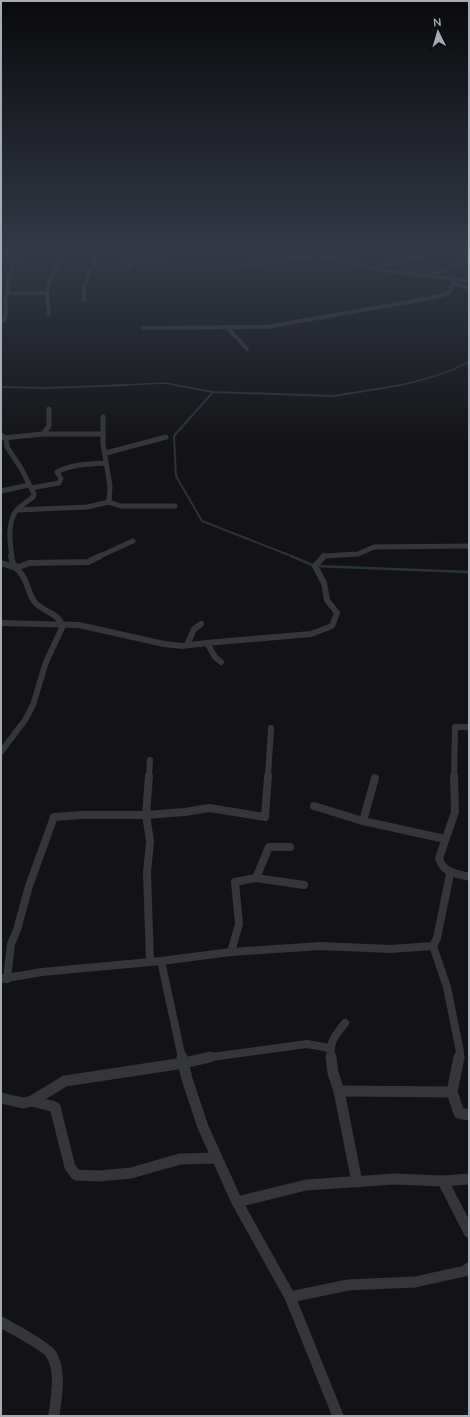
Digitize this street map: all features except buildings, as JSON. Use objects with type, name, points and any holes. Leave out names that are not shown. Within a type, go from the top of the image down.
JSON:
[{"type":"street","points":[[143,328],[267,327],[323,317]]},
{"type":"street","points":[[227,327],[247,349]]},
{"type":"street","points":[[43,434],[49,426],[49,409]]},
{"type":"street","points":[[103,417],[103,434],[110,486],[109,502]]},
{"type":"street","points":[[1,752],[33,705],[46,662],[60,633],[62,624],[59,619],[34,602],[23,576],[12,563],[10,538],[13,518],[33,497],[34,494],[21,468],[7,447],[3,437],[43,434],[103,434]]},
{"type":"street","points":[[106,453],[166,437]]},
{"type":"street","points":[[1,491],[60,482],[61,479],[57,472],[58,471],[82,465],[106,463]]},
{"type":"street","points":[[20,510],[87,507],[109,502],[120,506],[175,506]]},
{"type":"street","points":[[1,562],[16,568],[29,563],[88,562],[133,541]]},
{"type":"street","points":[[1,623],[88,626],[164,644],[187,645],[311,634],[332,626],[337,613],[328,600],[324,583],[315,566],[324,556],[358,554],[374,547],[469,546]]},
{"type":"street","points":[[187,645],[194,629],[201,624]]},
{"type":"street","points":[[206,643],[216,659],[222,662]]},
{"type":"street","points":[[469,727],[455,727],[453,763],[455,812],[439,858],[440,863],[450,874],[469,877]]},
{"type":"street","points":[[271,728],[265,817],[209,808],[185,812],[146,815],[81,815],[54,817],[29,886],[12,944],[4,979],[42,972],[161,961],[231,952],[320,946],[391,949],[433,946]]},
{"type":"street","points":[[150,760],[146,815],[150,841],[147,873],[150,962]]},
{"type":"street","points":[[363,821],[375,778]]},
{"type":"street","points":[[314,806],[363,821],[445,839]]},
{"type":"street","points":[[256,878],[269,847],[290,847]]},
{"type":"street","points":[[450,874],[437,938],[433,946],[447,987],[460,1052],[452,1092],[459,1113],[469,1115]]},
{"type":"street","points":[[231,952],[239,924],[235,882],[256,878],[304,885]]},
{"type":"street","points":[[161,961],[194,1102],[237,1202],[290,1297],[338,1416]]},
{"type":"street","points":[[345,1023],[332,1039],[330,1048],[333,1073],[339,1091],[357,1182]]},
{"type":"street","points":[[1,1098],[23,1103],[32,1101],[65,1081],[184,1063],[193,1060],[240,1052],[307,1044],[330,1048]]},
{"type":"street","points":[[339,1091],[452,1092]]},
{"type":"street","points":[[32,1101],[55,1107],[70,1167],[76,1175],[99,1176],[130,1173],[180,1158],[217,1158]]},
{"type":"street","points":[[237,1202],[306,1185],[412,1179],[442,1181],[469,1179]]},
{"type":"street","points":[[442,1181],[469,1232]]},
{"type":"street","points":[[290,1297],[348,1284],[416,1282],[465,1271],[469,1268]]},
{"type":"street","points":[[1,1322],[44,1348],[51,1354],[57,1373],[58,1385],[54,1416]]},
{"type":"waterway","points":[[395,386],[433,377],[469,362]]},
{"type":"waterway","points":[[113,386],[166,383],[177,385]]},
{"type":"waterway","points":[[113,386],[127,385]]},
{"type":"waterway","points":[[177,385],[213,392]]},
{"type":"waterway","points":[[395,386],[401,385]]},
{"type":"waterway","points":[[103,386],[113,386]]},
{"type":"waterway","points":[[1,387],[47,388],[113,386]]},
{"type":"waterway","points":[[213,392],[334,396],[395,386]]},
{"type":"waterway","points":[[213,392],[174,436],[176,476],[202,521],[294,557]]},
{"type":"waterway","points":[[291,556],[315,566],[469,572]]}]
